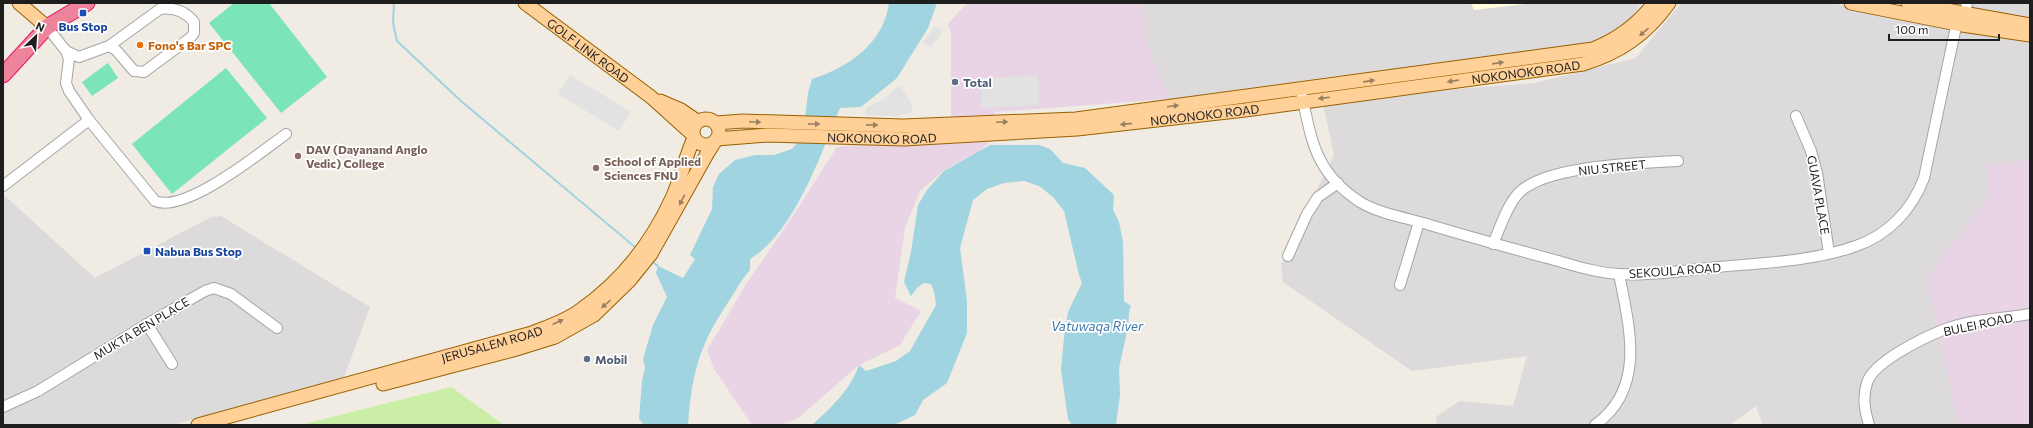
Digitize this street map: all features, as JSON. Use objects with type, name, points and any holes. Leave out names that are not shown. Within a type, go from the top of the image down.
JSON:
[{"type":"highway","points":[[3,75],[47,27],[87,3]]},
{"type":"main road","points":[[19,3],[47,27]]},
{"type":"main road","name":"GOLF LINK ROAD","points":[[525,3],[651,97],[693,136]]},
{"type":"main road","name":"NOKONOKO ROAD","points":[[1301,95],[1593,49],[1615,39],[1634,26],[1654,3]]},
{"type":"main road","name":"NOKONOKO ROAD","points":[[716,140],[794,130],[833,131],[903,126],[1040,126],[1076,119],[1583,64],[1609,55],[1633,41],[1653,24],[1669,3]]},
{"type":"main road","points":[[1851,3],[1962,13],[2030,36]]},
{"type":"main road","points":[[1908,3],[2030,25]]},
{"type":"main road","name":"GOLF LINK ROAD","points":[[651,97],[681,110],[698,121]]},
{"type":"main road","points":[[705,118],[716,123],[719,131],[716,140],[712,144],[704,145],[693,136],[693,127],[698,121],[705,118]]},
{"type":"main road","name":"NOKONOKO ROAD","points":[[716,123],[743,121],[794,130]]},
{"type":"main road","name":"JERUSALEM ROAD","points":[[198,425],[532,333],[578,312],[620,276],[634,262],[649,241],[672,197],[693,136]]},
{"type":"main road","name":"JERUSALEM ROAD","points":[[230,425],[513,350],[555,337],[594,315],[630,280],[651,254],[706,154],[716,140]]},
{"type":"street","points":[[47,27],[66,50],[74,55],[83,56],[110,46],[160,9],[169,8],[179,10],[194,22],[194,34],[144,72],[134,71],[116,50],[110,46]]},
{"type":"street","name":"SEKOULA ROAD","points":[[1301,95],[1306,124],[1316,153],[1325,168],[1338,183],[1361,202],[1419,222],[1493,244],[1585,268],[1619,274],[1676,271],[1784,261],[1829,253],[1857,246],[1878,235],[1894,224],[1909,208],[1919,192],[1924,178],[1952,42],[1962,13]]},
{"type":"street","points":[[66,50],[69,59],[66,83],[69,91],[89,120],[149,196],[160,203],[178,200],[209,187],[236,172],[286,134]]},
{"type":"street","name":"GUAVA PLACE","points":[[1796,116],[1812,151],[1817,173],[1829,253]]},
{"type":"street","points":[[3,186],[89,120]]},
{"type":"street","name":"NIU STREET","points":[[1493,244],[1518,194],[1533,182],[1564,173],[1606,166],[1678,161]]},
{"type":"street","points":[[1288,256],[1307,214],[1318,197],[1338,183]]},
{"type":"street","points":[[1400,285],[1419,222]]},
{"type":"street","points":[[1595,425],[1603,420],[1615,406],[1628,378],[1632,356],[1628,320],[1619,274]]},
{"type":"street","name":"MUKTA BEN PLACE","points":[[3,407],[38,391],[146,324],[205,291],[214,288],[231,294],[277,328]]},
{"type":"street","name":"BULEI ROAD","points":[[1869,425],[1864,404],[1867,383],[1871,373],[1886,359],[1943,330],[1974,322],[2030,314]]},
{"type":"street","points":[[146,324],[172,364]]},
{"type":"shaded area","points":[[967,3],[1140,3],[1146,20],[1146,42],[1171,99],[995,112],[989,142],[981,150],[943,171],[920,191],[905,228],[895,298],[921,311],[900,345],[859,365],[798,418],[781,425],[752,425],[714,369],[707,350],[748,281],[787,225],[837,147],[951,134],[951,33],[948,24]]},
{"type":"shaded area","points":[[1140,3],[1471,3],[1474,10],[1532,3],[1642,3],[1625,25],[1584,49],[1334,76],[1171,99],[1146,42],[1146,20]]},
{"type":"shaded area","points":[[1471,3],[1532,3],[1474,10]]},
{"type":"shaded area","points":[[1681,3],[1831,3],[2030,43],[2030,160],[1986,166],[1989,176],[1986,199],[1927,278],[1958,425],[1763,425],[1756,406],[1730,425],[1437,425],[1436,417],[1459,401],[1513,406],[1527,356],[1412,371],[1283,282],[1281,264],[1334,155],[1323,104],[1470,88],[1534,83],[1636,58]]},
{"type":"shaded area","points":[[1933,3],[2030,3],[2030,19]]},
{"type":"shaded area","points":[[935,26],[943,31],[931,48],[923,42]]},
{"type":"shaded area","points":[[570,75],[631,112],[619,131],[558,94]]},
{"type":"shaded area","points":[[1038,76],[1039,105],[981,108],[980,78]]},
{"type":"shaded area","points":[[897,87],[901,87],[911,103],[913,112],[895,116],[865,115],[866,108],[886,98]]},
{"type":"shaded area","points":[[2030,160],[2030,425],[1958,425],[1927,278],[1986,199],[1989,176],[1986,166]]},
{"type":"shaded area","points":[[3,194],[95,278],[211,217],[221,216],[370,307],[341,385],[285,396],[172,425],[3,425]]},
{"type":"green space","points":[[234,3],[269,3],[327,77],[281,113],[209,23]]},
{"type":"green space","points":[[108,63],[118,78],[92,96],[82,82]]},
{"type":"green space","points":[[226,68],[267,118],[172,194],[132,144]]},
{"type":"green space","points":[[451,387],[504,425],[300,425]]},
{"type":"water","points":[[889,3],[937,3],[928,28],[897,78],[861,107],[840,108],[815,169],[793,212],[780,231],[766,247],[750,259],[750,270],[720,314],[699,358],[692,389],[688,425],[644,425],[639,419],[642,381],[645,367],[643,359],[653,325],[667,297],[656,273],[658,266],[683,278],[695,259],[690,255],[712,209],[713,187],[719,174],[735,160],[755,155],[774,155],[792,149],[803,136],[808,93],[812,79],[839,68],[862,52],[872,42],[880,30],[886,17]]},
{"type":"water","name":"Vatuwaqa River","points":[[990,145],[1039,145],[1050,149],[1063,163],[1085,168],[1114,195],[1113,210],[1119,222],[1123,242],[1124,301],[1131,306],[1119,368],[1120,395],[1116,425],[1072,425],[1068,419],[1061,370],[1064,337],[1068,312],[1082,283],[1064,211],[1053,197],[1039,186],[1024,181],[1004,183],[987,189],[973,200],[960,248],[967,301],[967,333],[947,383],[923,400],[915,415],[894,425],[812,425],[840,398],[851,382],[859,365],[866,371],[896,361],[910,351],[936,305],[934,291],[931,284],[924,283],[917,288],[911,296],[904,282],[911,252],[918,205],[927,190],[944,171]]},
{"type":"waterway","points":[[394,3],[393,23],[397,41],[461,101],[635,247]]},
{"type":"waterway","points":[[654,263],[658,266]]},
{"type":"place","name":"Bus Stop","points":[[83,13]]},
{"type":"place","name":"Fono's Bar SPC","points":[[140,45]]},
{"type":"place","name":"Total","points":[[955,82]]},
{"type":"place","name":"DAV (Dayanand Anglo Vedic) College","points":[[298,156]]},
{"type":"place","name":"School of Applied Sciences FNU","points":[[596,168]]},
{"type":"place","name":"Nabua Bus Stop","points":[[147,251]]},
{"type":"place","name":"Mobil","points":[[587,359]]}]
